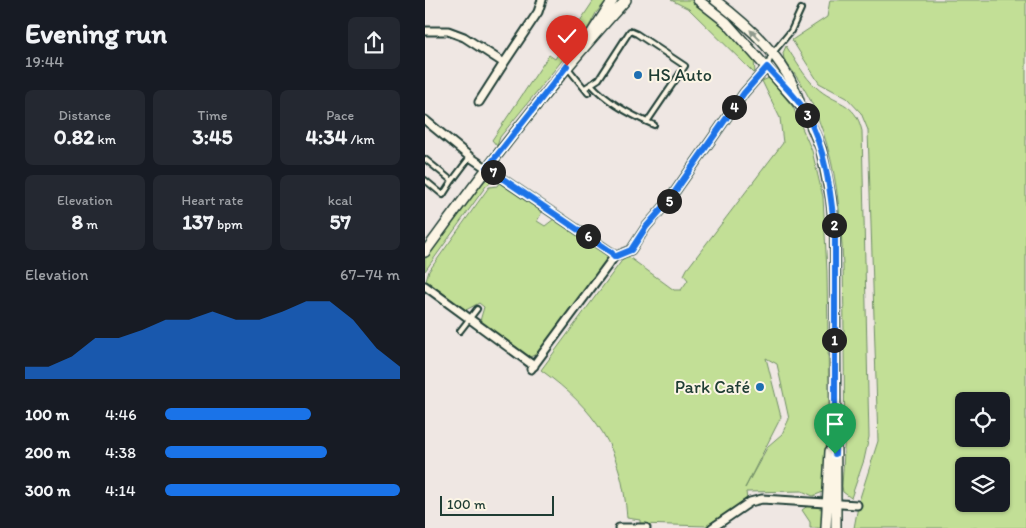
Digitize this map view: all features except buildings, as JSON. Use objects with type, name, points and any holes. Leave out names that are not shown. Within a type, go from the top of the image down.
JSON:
[{"type":"street","points":[[479,102],[538,12],[542,0]]},
{"type":"street","points":[[586,43],[613,0]]},
{"type":"street","points":[[425,252],[487,168],[567,66],[626,0]]},
{"type":"street","points":[[698,0],[725,22],[800,104]]},
{"type":"street","points":[[715,0],[739,18],[772,54],[796,90],[800,104],[821,149],[831,199],[835,235],[834,410],[831,503],[826,528]]},
{"type":"street","points":[[425,31],[448,32],[464,37],[504,63]]},
{"type":"street","points":[[425,286],[533,368],[614,257],[631,250],[646,227],[667,203],[744,93],[767,67]]},
{"type":"street","points":[[425,120],[471,157],[612,253],[614,257]]},
{"type":"street","points":[[712,528],[750,502],[763,499],[857,505]]},
{"type":"street","points":[[831,503],[836,528]]},
{"type":"street","points":[[623,528],[646,528]]},
{"type":"lane","points":[[767,67],[772,54],[791,30],[801,9]]},
{"type":"lane","points":[[585,88],[599,79],[630,31],[685,66],[647,122]]},
{"type":"lane","points":[[567,66],[588,93]]},
{"type":"lane","points":[[591,84],[598,92],[654,125]]},
{"type":"lane","points":[[425,180],[443,194],[471,157]]},
{"type":"lane","points":[[425,159],[453,181]]},
{"type":"lane","points":[[460,332],[477,309]]},
{"type":"green space","points":[[594,0],[607,0],[596,13],[580,43],[564,58],[500,137],[497,146],[492,140],[549,55],[555,59]]},
{"type":"green space","points":[[671,0],[691,0],[696,3],[730,33],[754,59],[755,74],[689,9]]},
{"type":"green space","points":[[830,0],[1026,0],[1026,528],[854,528],[859,501],[878,441],[868,130],[861,113],[847,98],[819,83],[792,40],[827,17]]},
{"type":"green space","points":[[786,46],[812,83],[823,93],[843,104],[855,114],[862,131],[869,437],[864,460],[851,498],[843,492],[842,486],[844,429],[843,276],[840,217],[836,188],[823,131],[803,86],[784,59],[783,53]]},
{"type":"green space","points":[[769,78],[793,107],[812,151],[823,197],[827,271],[829,413],[823,492],[813,496],[802,491],[746,492],[747,500],[706,526],[640,524],[640,520],[627,518],[619,471],[603,433],[577,400],[541,370],[626,255],[674,290],[681,290],[688,280],[684,275],[687,269],[783,143],[780,118],[762,81]],"holes":[[[766,358],[777,364],[789,419],[782,434],[768,446],[745,488],[781,417]]]},
{"type":"green space","points":[[491,178],[496,179],[486,186],[425,271],[425,259],[484,181]]},
{"type":"green space","points":[[500,182],[539,208],[541,214],[537,221],[545,226],[554,219],[560,220],[606,251],[609,260],[539,353],[530,357],[480,321],[484,307],[479,303],[466,310],[426,281],[429,271],[489,187],[497,186]]},
{"type":"green space","points":[[809,505],[816,505],[822,510],[822,528],[810,528],[810,522],[802,510]]},
{"type":"place","name":"HS Auto","points":[[638,75]]},
{"type":"place","name":"Park Café","points":[[760,387]]},
{"type":"route","points":[[567,66],[487,168],[612,253],[614,257],[631,250],[646,227],[667,203],[744,93],[767,67],[805,111],[821,149],[831,199],[835,235],[835,454]]}]
